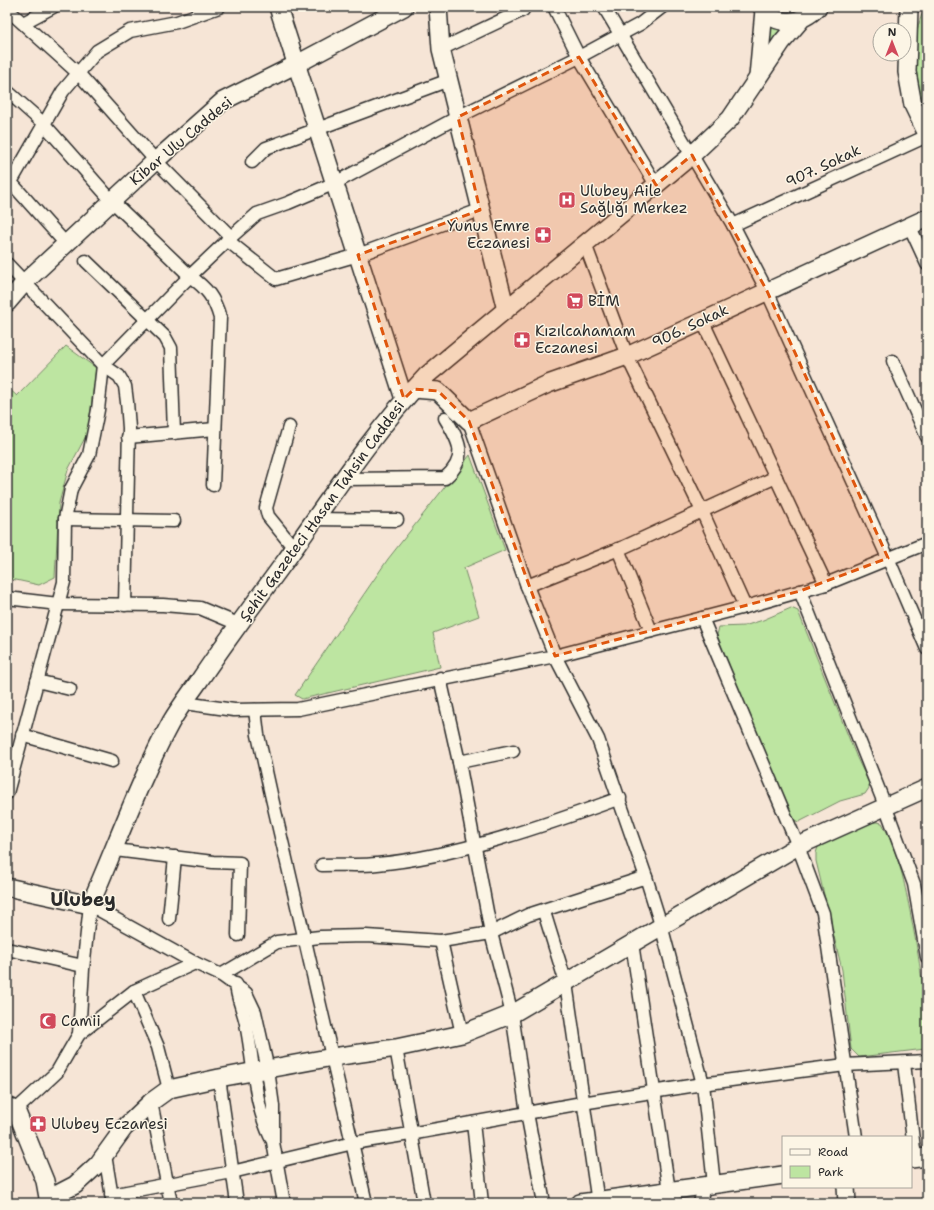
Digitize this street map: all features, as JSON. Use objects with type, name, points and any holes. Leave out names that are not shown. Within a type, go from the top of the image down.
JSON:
[{"type":"street","points":[[23,23],[54,7]]},
{"type":"street","points":[[66,244],[8,183],[62,91],[97,51],[130,31],[176,22],[219,7]]},
{"type":"street","points":[[278,7],[358,255],[409,394],[438,391],[469,421],[527,586],[555,656],[598,739],[620,798],[661,925],[703,1084],[709,1185],[700,1203]]},
{"type":"street","name":"Kibar Ulu Caddesi","points":[[7,303],[25,282],[223,101],[297,64],[404,7]]},
{"type":"street","points":[[438,7],[441,49],[506,310]]},
{"type":"street","points":[[554,7],[579,57],[656,185]]},
{"type":"street","points":[[604,7],[733,225],[767,291],[888,558],[927,649]]},
{"type":"street","points":[[7,793],[64,582],[65,519],[70,489],[89,455],[98,410],[103,365],[190,276],[257,214],[288,203],[335,183],[458,117],[620,35],[640,24],[662,7]]},
{"type":"street","name":"Şehit Gazeteci Hasan Tahsin Caddesi","points":[[90,904],[115,850],[136,796],[171,722],[238,624],[343,479],[409,394],[426,376],[692,155],[730,119],[782,42],[800,21],[810,16],[819,7]]},
{"type":"street","points":[[910,7],[907,72],[913,105],[927,135]]},
{"type":"street","points":[[763,8],[771,17],[780,21],[800,21]]},
{"type":"street","name":"Şehit Gazeteci Hasan Tahsin Caddesi","points":[[757,79],[763,8]]},
{"type":"street","points":[[7,9],[78,73],[156,161],[229,239],[276,279],[358,255],[480,210]]},
{"type":"street","points":[[441,49],[523,10]]},
{"type":"street","points":[[252,162],[266,148],[449,80]]},
{"type":"street","points":[[7,91],[43,123],[112,201],[190,276],[204,287],[216,302],[220,318],[216,429],[212,485]]},
{"type":"street","name":"907. Sokak","points":[[733,225],[927,135]]},
{"type":"street","name":"906. Sokak","points":[[469,421],[548,384],[627,356],[702,320],[927,218]]},
{"type":"street","points":[[910,227],[927,264]]},
{"type":"street","points":[[585,244],[627,356],[702,511],[745,607]]},
{"type":"street","points":[[86,261],[165,337],[171,348],[174,433]]},
{"type":"street","points":[[7,264],[103,365],[119,376],[125,386],[128,437],[125,605]]},
{"type":"street","points":[[702,320],[826,584]]},
{"type":"street","points":[[893,361],[927,437]]},
{"type":"street","points":[[343,479],[445,478],[455,470],[459,461],[460,452],[459,443],[445,418]]},
{"type":"street","points":[[289,427],[266,508],[268,516],[294,548]]},
{"type":"street","points":[[128,437],[216,429]]},
{"type":"street","points":[[527,586],[618,549],[776,477]]},
{"type":"street","points":[[65,519],[174,521]]},
{"type":"street","points":[[314,519],[398,520]]},
{"type":"street","points":[[184,703],[234,710],[298,709],[440,678],[555,656],[745,607],[826,584],[927,543]]},
{"type":"street","points":[[618,549],[651,631]]},
{"type":"street","points":[[800,591],[886,808],[914,884],[927,957]]},
{"type":"street","points":[[7,598],[58,604],[200,608],[238,624]]},
{"type":"street","points":[[702,618],[798,846],[823,913],[856,1136]]},
{"type":"street","points":[[440,678],[459,762],[491,933],[512,1014],[527,1113],[544,1203]]},
{"type":"street","points":[[37,681],[70,689]]},
{"type":"street","points":[[255,710],[258,735],[366,1203]]},
{"type":"street","points":[[22,735],[112,761]]},
{"type":"street","points":[[459,762],[513,751]]},
{"type":"street","points":[[195,963],[134,991],[79,1034],[57,1072],[11,1108],[45,1181],[49,1201],[75,1185],[98,1164],[124,1128],[151,1102],[169,1089],[219,1078],[333,1057],[396,1048],[462,1034],[512,1014],[661,925],[798,846],[855,819],[886,808],[927,788]]},
{"type":"street","points":[[322,865],[377,864],[422,857],[474,845],[574,815],[620,798]]},
{"type":"street","points":[[115,850],[240,863],[238,935]]},
{"type":"street","points":[[169,920],[175,857]]},
{"type":"street","points":[[222,975],[277,942],[366,936],[441,940],[491,933],[528,916],[544,912],[646,877]]},
{"type":"street","points":[[7,886],[90,904],[195,963],[222,975],[236,984],[236,996],[246,1020],[261,1071],[260,1108],[273,1142],[284,1203]]},
{"type":"street","points":[[79,1034],[83,966],[90,904]]},
{"type":"street","points":[[544,912],[566,983],[582,1103],[599,1202]]},
{"type":"street","points":[[441,940],[462,1034]]},
{"type":"street","points":[[632,943],[655,1091],[669,1197]]},
{"type":"street","points":[[7,949],[83,966]]},
{"type":"street","points":[[134,991],[158,1047],[169,1089]]},
{"type":"street","points":[[396,1048],[410,1134],[424,1203]]},
{"type":"street","points":[[104,1155],[112,1199],[353,1143],[582,1103],[703,1084],[845,1065],[927,1061]]},
{"type":"street","points":[[904,1063],[918,1158]]},
{"type":"street","points":[[219,1078],[237,1203]]},
{"type":"street","points":[[151,1102],[171,1203]]},
{"type":"street","points":[[473,1123],[482,1203]]},
{"type":"street","points":[[580,1203],[669,1197],[709,1185],[782,1176]]},
{"type":"street","points":[[846,1188],[847,1203]]},
{"type":"highlighted area","points":[[579,57],[656,185],[692,155],[767,291],[888,558],[800,591],[555,656],[469,421],[438,391],[414,389],[404,399],[358,255],[480,210],[458,117]]},
{"type":"green space","points":[[922,14],[927,14],[927,114],[919,89],[915,51],[918,26]]},
{"type":"green space","points":[[770,25],[784,29],[763,64]]},
{"type":"green space","points":[[66,346],[96,368],[88,432],[68,470],[59,503],[55,577],[39,585],[7,578],[7,387],[17,396]]},
{"type":"green space","points":[[470,455],[505,550],[464,568],[479,616],[433,633],[440,667],[302,699],[295,695],[388,559]]},
{"type":"green space","points":[[791,608],[798,611],[857,758],[869,783],[869,788],[865,794],[840,801],[799,822],[794,820],[788,814],[717,635],[719,627],[744,626]]},
{"type":"green space","points":[[866,823],[882,823],[888,835],[902,874],[920,964],[924,991],[927,1036],[925,1049],[859,1057],[851,1049],[842,970],[816,861],[816,853],[818,847]]},
{"type":"place","name":"Ulubey Aile Sağlığı Merkez","points":[[567,200]]},
{"type":"place","name":"Yunus Emre Eczanesi","points":[[543,235]]},
{"type":"place","name":"BİM","points":[[575,301]]},
{"type":"place","name":"Kızılcahamam Eczanesi","points":[[522,340]]},
{"type":"place","name":"Camii","points":[[48,1021]]},
{"type":"place","name":"Ulubey Eczanesi","points":[[38,1124]]},
{"type":"district","name":"Ulubey","points":[[83,899]]}]
